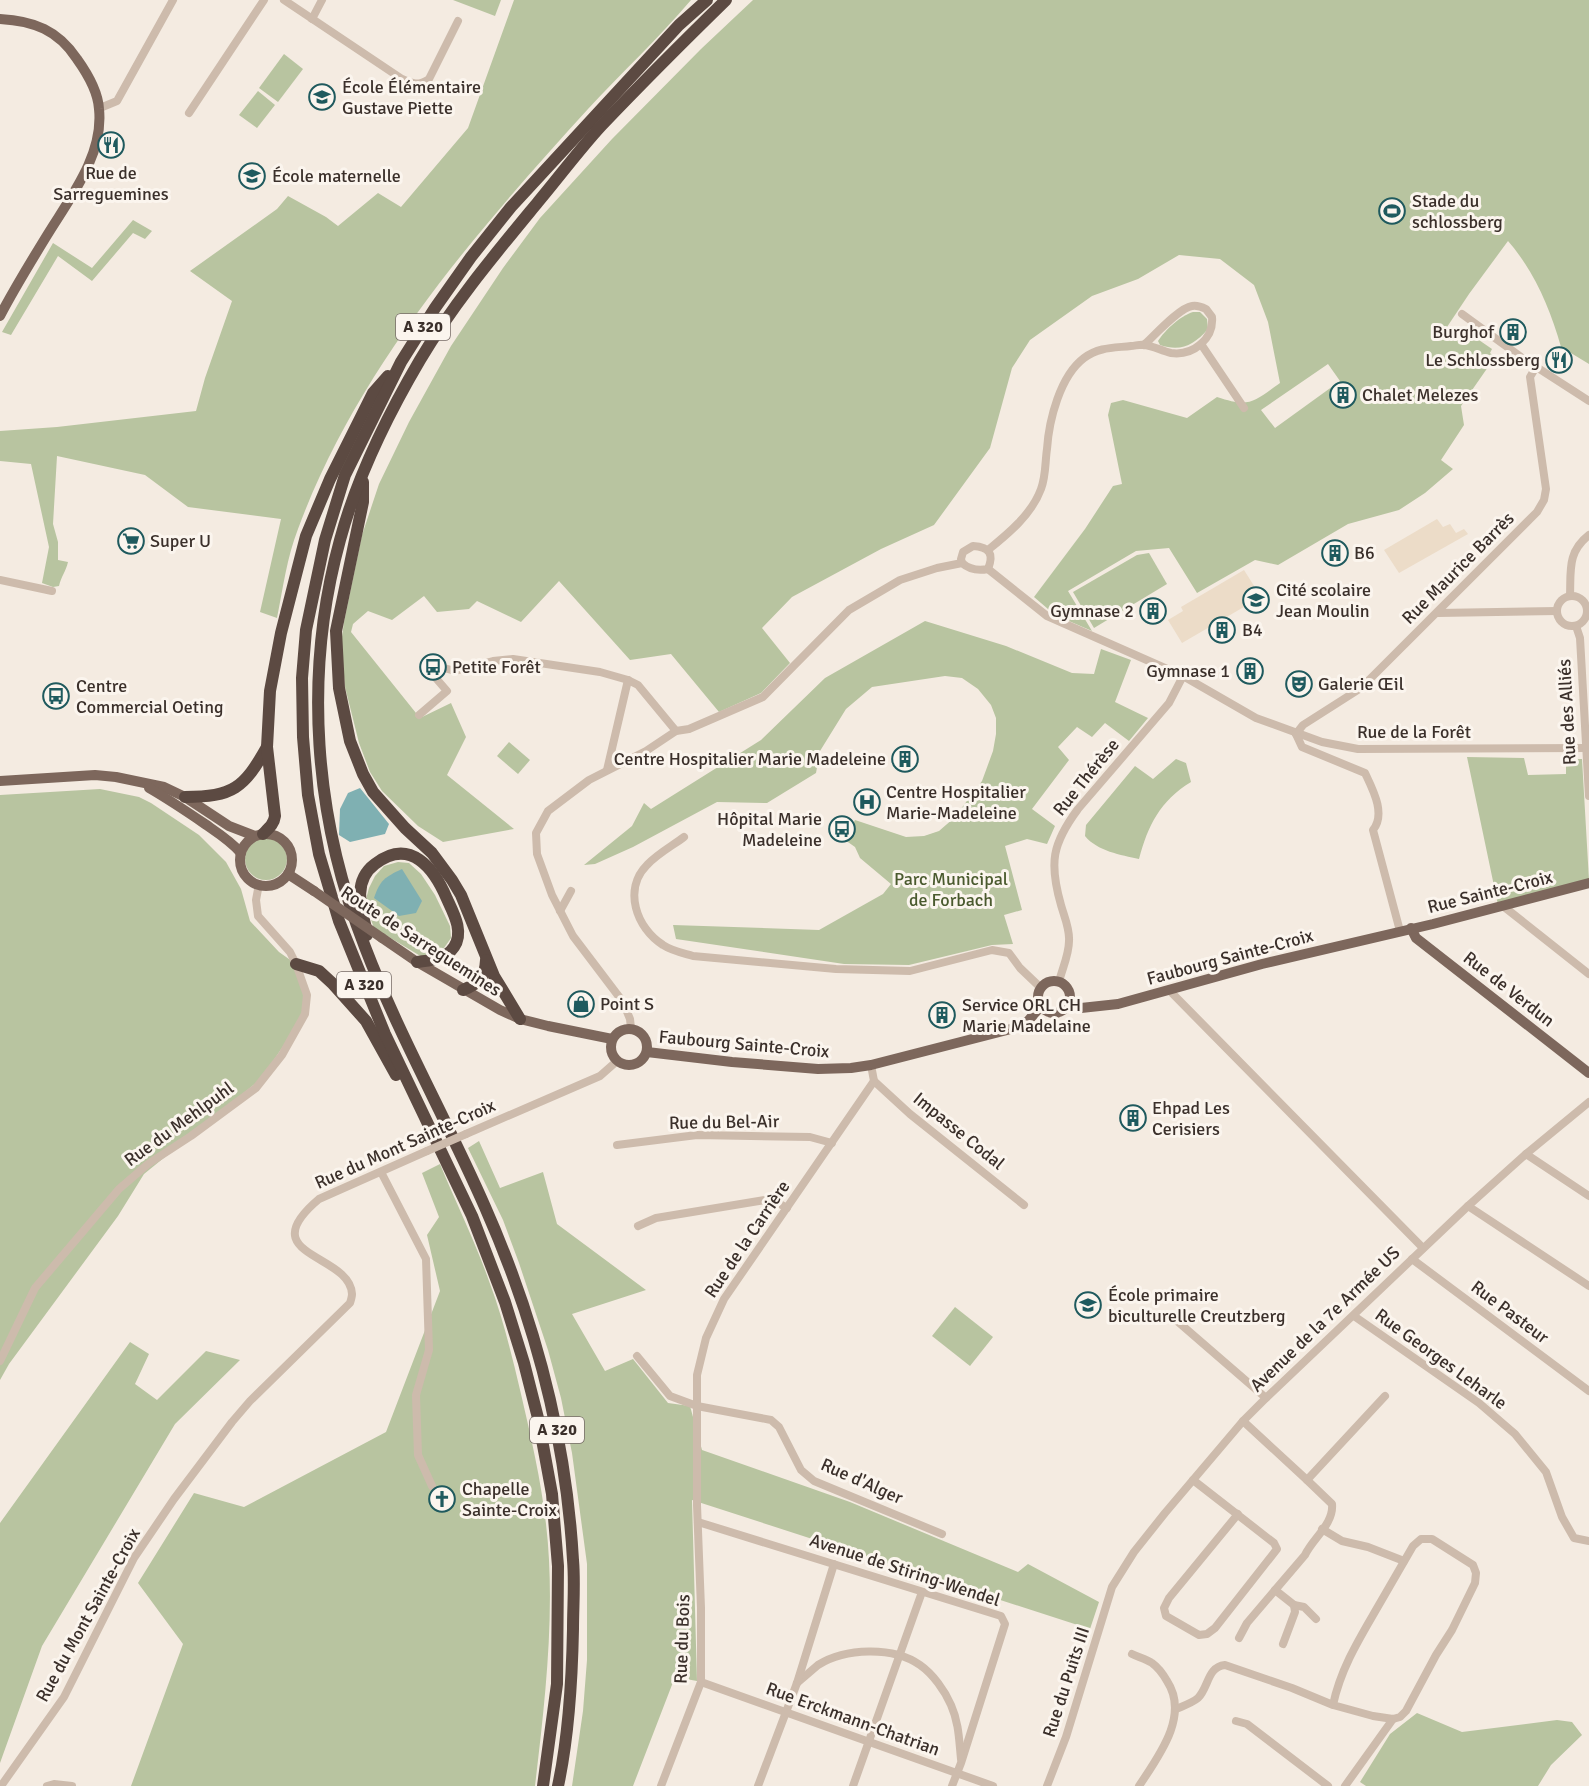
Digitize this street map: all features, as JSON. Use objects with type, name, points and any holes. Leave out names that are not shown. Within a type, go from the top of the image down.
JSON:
[{"type":"highway","name":"A 320","points":[[543,1786],[557,1673],[558,1566],[550,1483],[538,1418],[505,1302],[472,1216],[385,1034],[339,921],[319,854],[308,795],[303,737],[302,678],[306,630],[325,540],[345,475],[401,362],[435,308],[471,256],[511,207],[610,98],[707,0]]},
{"type":"highway","name":"A 320","points":[[558,1786],[572,1684],[574,1565],[567,1492],[554,1413],[541,1359],[518,1288],[490,1220],[363,944],[333,845],[324,793],[318,736],[321,632],[339,544],[364,472],[387,419],[421,359],[465,291],[598,129],[726,0]]},
{"type":"highway","points":[[259,835],[271,827],[275,816],[267,747],[270,691],[281,633],[306,536],[330,479],[373,393],[401,362]]},
{"type":"highway","points":[[364,472],[363,502],[336,631],[339,688],[350,741],[373,792],[432,853],[452,880],[461,896],[486,959],[520,1019]]},
{"type":"highway","points":[[181,801],[233,789],[253,772],[267,747]]},
{"type":"highway","points":[[363,944],[367,932],[360,904],[362,881],[368,869],[381,859],[396,854],[412,855],[424,862],[443,889],[458,923],[459,937],[454,948],[445,956],[435,960],[417,962]]},
{"type":"highway","points":[[463,990],[481,979],[486,971],[486,959]]},
{"type":"highway","points":[[296,964],[319,971],[366,1021],[406,1092],[422,1110]]},
{"type":"main road","points":[[0,19],[18,20],[38,25],[57,37],[74,53],[86,71],[100,108],[98,134],[89,165],[17,283],[0,316]]},
{"type":"main road","points":[[0,781],[95,775],[164,787],[241,853]]},
{"type":"main road","points":[[181,801],[229,826],[259,835],[272,834],[280,837],[291,850],[292,858],[288,874],[275,884],[259,884],[246,876],[241,861],[241,853],[246,843],[259,835]]},
{"type":"main road","name":"Route de Sarreguemines","points":[[288,874],[417,962],[500,1010],[520,1019],[612,1039]]},
{"type":"main road","name":"Rue Sainte-Croix","points":[[1400,931],[1589,884]]},
{"type":"main road","name":"Rue de Verdun","points":[[1411,928],[1416,938],[1589,1073]]},
{"type":"main road","name":"Faubourg Sainte-Croix","points":[[1068,1003],[1081,1008],[1118,1004],[1262,964],[1400,931]]},
{"type":"main road","points":[[1048,982],[1059,982],[1068,990],[1070,997],[1068,1003],[1063,1010],[1055,1013],[1047,1011],[1041,1006],[1038,995],[1041,988],[1048,982]]},
{"type":"main road","name":"Faubourg Sainte-Croix","points":[[646,1053],[818,1069],[871,1065],[1015,1028],[1028,1021],[1041,1006]]},
{"type":"main road","points":[[631,1028],[641,1033],[647,1042],[646,1053],[642,1060],[634,1065],[625,1065],[616,1061],[610,1051],[612,1039],[616,1033],[631,1028]]},
{"type":"street","points":[[100,108],[117,102],[173,0]]},
{"type":"street","points":[[189,113],[264,0]]},
{"type":"street","points":[[284,0],[402,79],[413,84],[421,84],[429,79],[458,21]]},
{"type":"street","points":[[312,19],[322,0]]},
{"type":"street","points":[[988,550],[1026,514],[1042,488],[1049,426],[1066,380],[1073,368],[1097,350],[1112,346],[1144,345],[1171,353],[1192,350],[1201,344],[1212,331],[1212,317],[1206,309],[1192,306],[1173,318],[1144,345]]},
{"type":"street","points":[[1462,314],[1536,367],[1589,401]]},
{"type":"street","points":[[1201,344],[1244,408]]},
{"type":"street","name":"Rue Maurice Barrès","points":[[1296,734],[1303,725],[1361,688],[1537,512],[1544,500],[1546,489],[1530,377],[1536,367]]},
{"type":"street","points":[[1570,597],[1573,553],[1582,540],[1589,535]]},
{"type":"street","points":[[631,1028],[623,1002],[573,936],[552,895],[537,854],[536,833],[548,811],[589,780],[646,751],[676,731],[689,729],[764,697],[849,610],[900,579],[962,563],[982,571],[988,569],[992,555],[981,546],[969,547],[963,552],[962,563]]},
{"type":"street","name":"Rue de la Forêt","points":[[988,569],[1047,616],[1183,676],[1248,714],[1322,742],[1358,749],[1587,748]]},
{"type":"street","points":[[0,580],[52,591]]},
{"type":"street","points":[[1576,597],[1588,610],[1584,620],[1576,626],[1565,625],[1558,616],[1557,610],[1561,601],[1576,597]]},
{"type":"street","points":[[1438,613],[1557,610]]},
{"type":"street","name":"Rue des Alliés","points":[[1576,626],[1580,638],[1589,796]]},
{"type":"street","points":[[419,715],[447,691],[434,676],[444,668],[455,671],[493,661],[513,659],[600,672],[628,680],[638,685],[676,731]]},
{"type":"street","name":"Rue Thérèse","points":[[1059,982],[1069,942],[1057,890],[1054,864],[1056,846],[1078,809],[1169,703],[1183,676]]},
{"type":"street","points":[[607,770],[628,680]]},
{"type":"street","points":[[1296,734],[1302,747],[1365,773],[1374,792],[1379,817],[1373,830],[1400,931]]},
{"type":"street","points":[[684,837],[646,866],[634,892],[637,915],[661,944],[675,951],[693,956],[836,969],[910,971],[992,950],[1009,953],[1020,968],[1041,988]]},
{"type":"street","name":"Rue du Mehlpuhl","points":[[0,1361],[35,1288],[119,1189],[148,1164],[191,1136],[256,1088],[282,1055],[305,1014],[307,995],[296,964],[290,952],[258,916],[256,900],[259,884]]},
{"type":"street","points":[[552,895],[570,891],[560,911]]},
{"type":"street","points":[[1503,906],[1589,974]]},
{"type":"street","points":[[1168,990],[1423,1248]]},
{"type":"street","name":"Rue du Mont Sainte-Croix","points":[[2,1786],[64,1697],[134,1558],[174,1499],[250,1401],[350,1303],[352,1294],[349,1284],[338,1272],[298,1244],[295,1235],[297,1224],[306,1210],[319,1199],[600,1076],[616,1061]]},
{"type":"street","points":[[871,1065],[874,1081]]},
{"type":"street","name":"Rue de la Carrière","points":[[698,1522],[697,1375],[706,1338],[724,1299],[874,1081]]},
{"type":"street","name":"Impasse Codal","points":[[874,1081],[910,1114],[1024,1205]]},
{"type":"street","name":"Avenue de la 7e Armée US","points":[[1112,1587],[1134,1552],[1243,1421],[1468,1206],[1589,1102]]},
{"type":"street","name":"Rue du Bel-Air","points":[[617,1145],[697,1135],[810,1137],[832,1143]]},
{"type":"street","points":[[1526,1154],[1589,1196]]},
{"type":"street","points":[[381,1172],[426,1259],[429,1350],[416,1395],[418,1455],[432,1486]]},
{"type":"street","points":[[638,1226],[656,1218],[771,1199],[787,1208]]},
{"type":"street","points":[[1468,1206],[1589,1286]]},
{"type":"street","name":"Rue Pasteur","points":[[1412,1259],[1589,1391]]},
{"type":"street","name":"Rue Georges Leharle","points":[[1354,1316],[1479,1402],[1515,1434],[1546,1472],[1562,1517],[1574,1538],[1589,1541]]},
{"type":"street","points":[[1177,1321],[1266,1398]]},
{"type":"street","name":"Rue d'Alger","points":[[637,1356],[670,1396],[697,1406],[771,1420],[779,1427],[801,1470],[814,1481],[942,1534]]},
{"type":"street","points":[[1307,1480],[1384,1396]]},
{"type":"street","points":[[1239,1638],[1247,1623],[1305,1555],[1309,1545],[1329,1521],[1333,1510],[1332,1504],[1243,1421]]},
{"type":"street","points":[[1193,1480],[1238,1514],[1274,1543],[1277,1550],[1215,1628],[1207,1634],[1199,1635],[1166,1616],[1164,1608],[1169,1598],[1238,1514]]},
{"type":"street","name":"Avenue de Stiring-Wendel","points":[[698,1522],[1001,1616],[1005,1624],[962,1763],[952,1786]]},
{"type":"street","name":"Rue du Bois","points":[[661,1786],[701,1682],[698,1522]]},
{"type":"street","points":[[1322,1529],[1342,1541],[1368,1547],[1404,1561]]},
{"type":"street","points":[[1176,1709],[1196,1699],[1212,1671],[1218,1666],[1225,1665],[1333,1705],[1373,1716],[1393,1719],[1400,1717],[1406,1711],[1452,1630],[1475,1583],[1476,1573],[1473,1565],[1432,1539],[1421,1539],[1413,1546],[1347,1662],[1333,1705]]},
{"type":"street","points":[[758,1786],[797,1683],[834,1564]]},
{"type":"street","name":"Rue du Puits III","points":[[1047,1786],[1066,1737],[1112,1587]]},
{"type":"street","points":[[1275,1590],[1294,1605],[1304,1607],[1316,1619]]},
{"type":"street","points":[[853,1786],[922,1592]]},
{"type":"street","points":[[1283,1644],[1295,1612],[1294,1605]]},
{"type":"street","points":[[797,1683],[820,1664],[848,1654],[873,1651],[901,1656],[920,1665],[936,1681],[952,1706],[959,1727],[962,1763]]},
{"type":"street","points":[[1131,1654],[1151,1662],[1161,1671],[1172,1689],[1176,1709],[1170,1734],[1139,1786]]},
{"type":"street","name":"Rue Erckmann-Chatrian","points":[[701,1682],[993,1786]]},
{"type":"street","points":[[1345,1786],[1393,1719]]},
{"type":"street","points":[[1236,1721],[1247,1724],[1328,1786]]},
{"type":"street","points":[[47,1786],[54,1784],[72,1786]]},
{"type":"green space","points":[[453,0],[501,0],[495,16]]},
{"type":"green space","points":[[514,0],[691,0],[588,109],[503,204],[462,254],[386,358],[352,413],[323,470],[298,529],[288,562],[277,618],[260,612],[281,519],[188,507],[145,475],[57,456],[53,524],[58,542],[58,560],[68,562],[59,586],[53,587],[42,583],[49,547],[31,464],[0,461],[0,431],[57,427],[196,411],[232,301],[190,271],[277,209],[288,196],[338,226],[378,193],[401,207],[468,128]]},
{"type":"green space","points":[[753,0],[1589,0],[1589,364],[1561,347],[1540,291],[1526,265],[1508,241],[1447,327],[1460,327],[1492,349],[1490,353],[1495,357],[1461,406],[1464,425],[1441,460],[1453,469],[1425,493],[1399,510],[1348,524],[1278,565],[1255,560],[1197,593],[1169,548],[1136,551],[1068,591],[1092,631],[1055,615],[1034,597],[1085,529],[1113,486],[1122,484],[1108,415],[1111,403],[1123,400],[1187,418],[1217,397],[1237,402],[1251,401],[1280,383],[1268,322],[1254,285],[1220,259],[1179,255],[1138,279],[1092,296],[1030,340],[1012,368],[990,448],[934,525],[881,549],[792,597],[762,628],[790,663],[761,693],[719,712],[671,654],[630,660],[559,581],[521,622],[477,601],[469,609],[437,612],[424,596],[392,620],[368,611],[353,624],[351,632],[420,718],[451,703],[466,737],[447,775],[514,829],[443,842],[418,826],[382,791],[370,772],[359,743],[345,687],[341,644],[362,535],[379,484],[409,422],[451,346],[503,268],[540,218],[612,139]],"holes":[[[1328,364],[1340,381],[1275,428],[1261,410]]]},
{"type":"green space","points":[[284,54],[303,69],[278,102],[259,88]]},
{"type":"green space","points":[[258,91],[275,105],[257,128],[239,115]]},
{"type":"green space","points":[[133,220],[152,231],[145,239],[133,233],[92,281],[58,256],[11,335],[2,332],[53,243],[92,268]]},
{"type":"green space","points":[[1193,312],[1200,312],[1207,319],[1208,329],[1203,335],[1187,346],[1174,348],[1160,345],[1158,341],[1169,328]]},
{"type":"green space","points":[[1149,553],[1167,584],[1094,628],[1073,592],[1137,555]]},
{"type":"green space","name":"Parc Municipal de Forbach","points":[[925,621],[1006,646],[1072,673],[1094,674],[1101,649],[1131,660],[1115,702],[1148,718],[1129,741],[1105,723],[1092,737],[1077,727],[1058,747],[1069,760],[1032,809],[1055,826],[1047,844],[1027,839],[1005,846],[1022,910],[1004,915],[1013,944],[992,945],[909,965],[844,964],[676,939],[673,925],[819,930],[883,894],[891,884],[860,858],[855,847],[845,840],[855,820],[906,837],[924,836],[939,831],[954,818],[982,781],[993,751],[996,718],[991,705],[978,689],[962,678],[945,676],[872,687],[846,709],[820,751],[816,773],[767,803],[717,802],[633,847],[595,864],[584,865],[632,826],[644,803],[651,809],[761,740],[825,678]]},
{"type":"green space","points":[[509,742],[530,760],[518,774],[497,756]]},
{"type":"green space","points":[[1467,757],[1524,758],[1528,775],[1566,774],[1566,759],[1582,759],[1589,880],[1498,905]]},
{"type":"green space","points":[[1176,759],[1186,763],[1191,782],[1180,789],[1163,806],[1151,825],[1139,859],[1103,849],[1085,836],[1086,825],[1135,766],[1153,779]]},
{"type":"green space","points":[[100,789],[139,797],[151,803],[199,835],[226,862],[241,889],[250,921],[279,952],[296,964],[307,995],[305,1014],[261,1079],[144,1174],[118,1216],[9,1364],[0,1380],[0,795]]},
{"type":"green space","points":[[266,838],[281,844],[287,859],[281,874],[266,880],[251,874],[245,859],[251,844]]},
{"type":"green space","points":[[398,862],[409,863],[421,874],[435,895],[450,926],[451,938],[437,955],[422,957],[374,928],[365,903],[369,888],[375,876],[384,866]]},
{"type":"green space","points":[[479,1141],[500,1188],[543,1172],[557,1224],[646,1290],[572,1314],[605,1371],[633,1359],[668,1403],[690,1406],[702,1450],[850,1502],[1018,1572],[1028,1564],[1099,1602],[1090,1629],[692,1500],[697,1681],[675,1677],[633,1786],[572,1786],[583,1711],[587,1660],[587,1564],[572,1453],[548,1350],[519,1263],[503,1220],[468,1148]]},
{"type":"green space","points":[[440,1164],[484,1266],[503,1323],[539,1475],[549,1556],[550,1622],[546,1688],[535,1786],[131,1786],[183,1644],[138,1583],[194,1493],[244,1507],[386,1432],[440,1291],[427,1235],[439,1217],[422,1173]]},
{"type":"green space","points":[[955,1307],[993,1337],[970,1366],[932,1336]]},
{"type":"green space","points":[[130,1342],[149,1354],[135,1384],[157,1400],[206,1351],[240,1360],[175,1424],[42,1646],[0,1763],[0,1523]]},
{"type":"green space","points":[[1417,1713],[1462,1732],[1557,1720],[1572,1722],[1582,1735],[1551,1765],[1538,1786],[1366,1786],[1360,1782],[1390,1734]]},
{"type":"shaded area","points":[[1437,519],[1443,527],[1450,524],[1456,533],[1464,529],[1468,534],[1399,573],[1384,550]]},
{"type":"shaded area","points":[[1244,570],[1261,597],[1182,643],[1168,620],[1183,611],[1181,607]]},
{"type":"water","points":[[360,788],[389,824],[385,834],[350,842],[339,835],[340,809],[348,793]]},
{"type":"water","points":[[402,869],[422,901],[416,913],[399,916],[374,898],[384,880]]},
{"type":"place","name":"École Élémentaire Gustave Piette","points":[[322,97]]},
{"type":"place","name":"Rue de Sarreguemines","points":[[111,145]]},
{"type":"place","name":"École maternelle","points":[[252,176]]},
{"type":"place","name":"Stade du schlossberg","points":[[1392,211]]},
{"type":"place","name":"Burghof","points":[[1513,332]]},
{"type":"place","name":"Le Schlossberg","points":[[1559,360]]},
{"type":"place","name":"Chalet Melezes","points":[[1343,395]]},
{"type":"place","name":"Super U","points":[[131,541]]},
{"type":"place","name":"B6","points":[[1335,553]]},
{"type":"place","name":"Cité scolaire Jean Moulin","points":[[1256,600]]},
{"type":"place","name":"Gymnase 2","points":[[1153,611]]},
{"type":"place","name":"B4","points":[[1222,630]]},
{"type":"place","name":"Petite Forêt","points":[[433,667]]},
{"type":"place","name":"Gymnase 1","points":[[1250,671]]},
{"type":"place","name":"Galerie Œil","points":[[1299,684]]},
{"type":"place","name":"Centre Commercial Oeting","points":[[56,696]]},
{"type":"place","name":"Centre Hospitalier Marie Madeleine","points":[[905,759]]},
{"type":"place","name":"Centre Hospitalier Marie-Madeleine","points":[[867,802]]},
{"type":"place","name":"Hôpital Marie Madeleine","points":[[842,829]]},
{"type":"place","name":"Point S","points":[[581,1004]]},
{"type":"place","name":"Service ORL CH Marie Madelaine","points":[[942,1015]]},
{"type":"place","name":"Ehpad Les Cerisiers","points":[[1133,1118]]},
{"type":"place","name":"École primaire biculturelle Creutzberg","points":[[1088,1305]]},
{"type":"place","name":"Chapelle Sainte-Croix","points":[[442,1499]]}]
